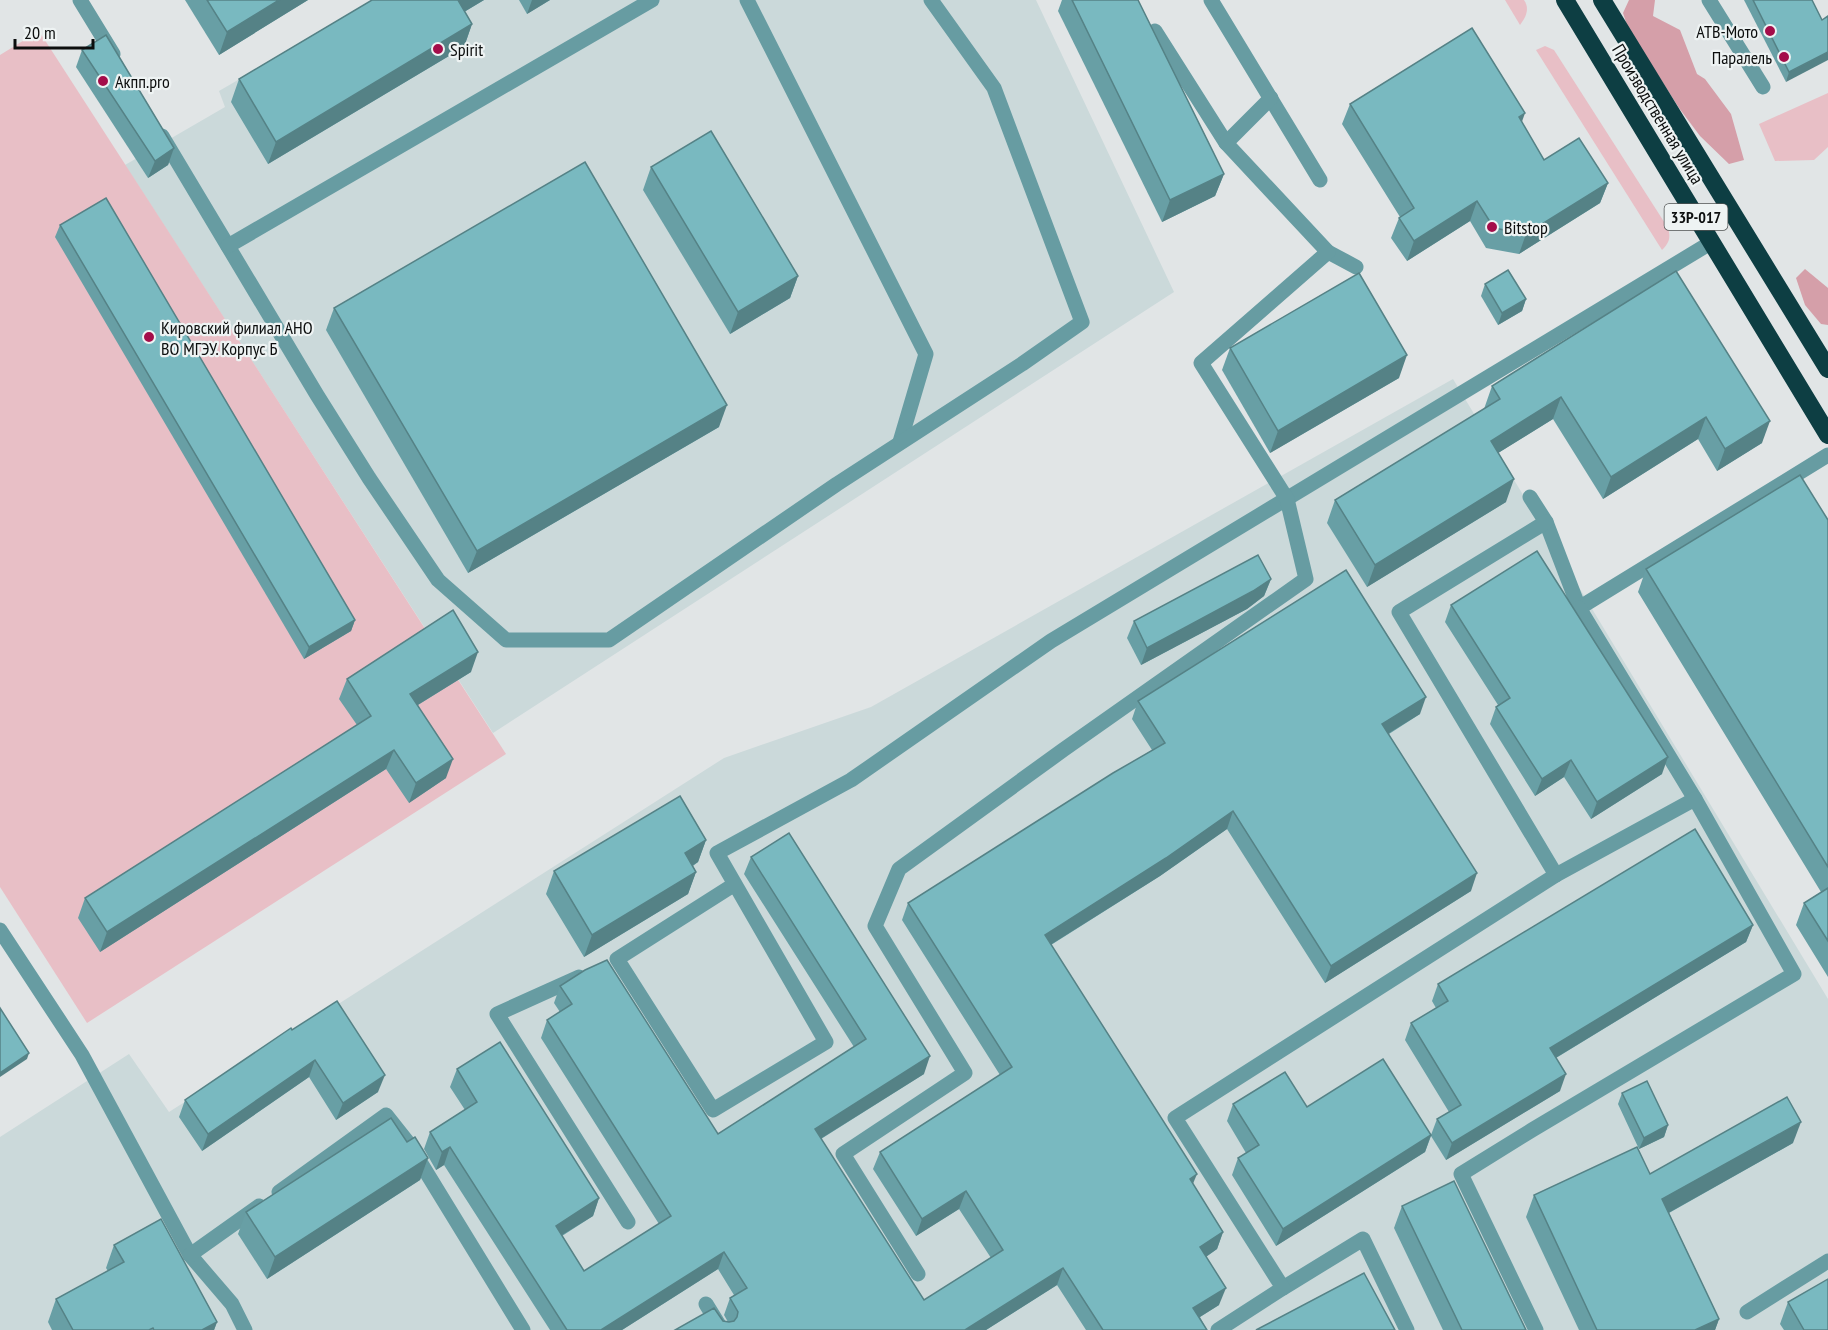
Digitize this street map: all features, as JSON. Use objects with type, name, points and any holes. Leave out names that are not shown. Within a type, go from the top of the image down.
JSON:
[{"type":"highway","name":"Производственная улица","points":[[1565,0],[1828,435]]},
{"type":"highway","name":"Производственная улица","points":[[1602,0],[1828,369]]},
{"type":"lane","points":[[80,0],[123,72]]},
{"type":"lane","points":[[228,246],[652,0]]},
{"type":"lane","points":[[747,0],[926,354],[900,442]]},
{"type":"lane","points":[[154,123],[351,450],[438,580],[506,640],[609,640],[900,442],[1022,364],[1082,322],[994,88],[931,0]]},
{"type":"lane","points":[[1211,0],[1320,180]]},
{"type":"lane","points":[[1709,0],[1763,87]]},
{"type":"lane","points":[[1155,31],[1226,143],[1328,252],[1356,267]]},
{"type":"lane","points":[[1226,143],[1270,98]]},
{"type":"lane","points":[[607,964],[713,1110],[826,1042],[717,853],[851,780],[1051,641],[1712,242]]},
{"type":"lane","points":[[918,1274],[843,1154],[965,1073],[875,926],[899,869],[1053,757],[1306,579],[1287,499],[1201,363],[1328,252]]},
{"type":"lane","points":[[1579,608],[1828,454]]},
{"type":"lane","points":[[1530,497],[1546,522],[1579,608],[1695,799],[1794,974],[1461,1174],[1536,1330]]},
{"type":"lane","points":[[1546,522],[1399,612],[1556,875]]},
{"type":"lane","points":[[1283,1288],[1175,1118],[1556,875],[1695,799]]},
{"type":"lane","points":[[628,1222],[497,1014],[607,964],[735,884]]},
{"type":"lane","points":[[0,930],[82,1055],[190,1255],[232,1304],[245,1330]]},
{"type":"lane","points":[[190,1255],[386,1115],[409,1144],[523,1330]]},
{"type":"lane","points":[[1218,1330],[1363,1239],[1407,1330]]},
{"type":"lane","points":[[1747,1312],[1828,1261]]},
{"type":"lane","points":[[705,1304],[722,1330]]},
{"type":"shaded area","points":[[375,0],[1036,0],[1174,292],[493,733],[125,165],[225,107],[219,91]]},
{"type":"shaded area","points":[[1505,0],[1524,0],[1527,7],[1520,25]]},
{"type":"shaded area","points":[[1629,0],[1655,0],[1653,16],[1680,30],[1697,74],[1705,79],[1731,114],[1744,160],[1729,164],[1700,136],[1679,108],[1658,75],[1633,43],[1623,13]]},
{"type":"shaded area","points":[[39,31],[506,754],[87,1023],[0,887],[0,55]]},
{"type":"shaded area","points":[[1545,46],[1554,50],[1668,228],[1669,240],[1662,250],[1536,50]]},
{"type":"shaded area","points":[[1828,93],[1828,147],[1814,160],[1775,161],[1759,124]]},
{"type":"shaded area","points":[[1805,269],[1828,288],[1828,325],[1821,324],[1805,305],[1796,278]]},
{"type":"shaded area","points":[[1453,379],[1828,999],[1828,1330],[0,1330],[0,1137],[129,1054],[169,1112],[724,758],[871,707]]},
{"type":"building","points":[[207,0],[279,0],[227,32]]},
{"type":"building","points":[[372,0],[458,0],[472,24],[276,142],[239,79]]},
{"type":"building","points":[[1072,0],[1138,0],[1224,174],[1170,200]]},
{"type":"building","points":[[1753,0],[1812,0],[1822,20],[1828,16],[1828,52],[1789,72]]},
{"type":"building","points":[[1472,28],[1525,113],[1519,117],[1544,160],[1579,138],[1608,183],[1526,234],[1494,228],[1477,201],[1414,241],[1399,218],[1414,208],[1350,104]]},
{"type":"building","points":[[106,35],[174,148],[155,161],[82,50]]},
{"type":"building","points":[[711,131],[798,276],[738,312],[651,167]]},
{"type":"building","points":[[585,162],[727,405],[477,551],[334,308]]},
{"type":"building","points":[[106,198],[355,620],[309,647],[60,225]]},
{"type":"building","points":[[1508,270],[1526,299],[1502,313],[1485,284]]},
{"type":"building","points":[[1676,271],[1770,421],[1725,449],[1706,417],[1611,477],[1561,397],[1491,441],[1514,479],[1375,565],[1335,500],[1500,399],[1492,386]]},
{"type":"building","points":[[1359,273],[1407,355],[1278,431],[1230,348]]},
{"type":"building","points":[[1800,475],[1828,520],[1828,867],[1646,569]]},
{"type":"building","points":[[1537,551],[1668,757],[1597,802],[1571,760],[1542,779],[1496,707],[1510,698],[1451,605]]},
{"type":"building","points":[[1258,555],[1271,579],[1147,648],[1134,621]]},
{"type":"building","points":[[1346,570],[1426,697],[1382,724],[1477,873],[1331,966],[1233,811],[1166,858],[1045,935],[1197,1174],[1190,1179],[1223,1232],[1200,1247],[1226,1288],[1193,1308],[1207,1330],[1103,1330],[1063,1268],[965,1330],[675,1330],[714,1308],[723,1321],[734,1321],[737,1317],[738,1312],[730,1298],[747,1288],[724,1252],[601,1330],[567,1330],[450,1147],[442,1152],[430,1132],[477,1102],[457,1069],[500,1042],[599,1198],[556,1226],[584,1271],[671,1216],[547,1020],[572,1004],[560,986],[585,970],[607,960],[718,1134],[866,1039],[751,857],[789,833],[930,1056],[815,1129],[924,1300],[1003,1250],[966,1191],[922,1219],[880,1152],[1012,1067],[908,903],[1113,773],[1165,743],[1138,701]]},
{"type":"building","points":[[453,610],[478,652],[410,694],[453,759],[416,783],[394,750],[107,932],[85,898],[371,716],[347,679]]},
{"type":"building","points":[[680,796],[706,840],[685,853],[696,872],[592,935],[554,871]]},
{"type":"building","points":[[1695,829],[1753,925],[1550,1048],[1566,1074],[1452,1143],[1437,1119],[1461,1105],[1411,1023],[1448,1001],[1438,984]]},
{"type":"building","points":[[1828,888],[1828,941],[1804,903]]},
{"type":"building","points":[[337,1001],[385,1075],[343,1103],[315,1060],[208,1134],[185,1100],[291,1028],[292,1030]]},
{"type":"building","points":[[0,1008],[29,1053],[0,1073]]},
{"type":"building","points":[[1383,1059],[1431,1135],[1283,1229],[1238,1158],[1259,1145],[1233,1104],[1285,1072],[1307,1107]]},
{"type":"building","points":[[1647,1081],[1668,1125],[1644,1138],[1622,1093]]},
{"type":"building","points":[[1787,1097],[1801,1122],[1662,1199],[1719,1319],[1695,1330],[1597,1330],[1534,1195],[1637,1147],[1650,1174]]},
{"type":"building","points":[[391,1118],[407,1142],[415,1137],[428,1158],[275,1257],[246,1212]]},
{"type":"building","points":[[1454,1181],[1526,1330],[1462,1330],[1402,1206]]},
{"type":"building","points":[[161,1219],[217,1322],[202,1330],[154,1330],[153,1328],[149,1330],[73,1330],[56,1299],[124,1262],[114,1245]]},
{"type":"building","points":[[1364,1273],[1395,1330],[1256,1330]]},
{"type":"building","points":[[1828,1279],[1828,1330],[1804,1330],[1788,1302]]},
{"type":"place","name":"АТВ-Мото","points":[[1770,31]]},
{"type":"place","name":"Spirit","points":[[438,49]]},
{"type":"place","name":"Паралель","points":[[1784,57]]},
{"type":"place","name":"Акпп.pro","points":[[103,81]]},
{"type":"place","name":"Bitstop","points":[[1492,227]]},
{"type":"place","name":"Кировский филиал АНО ВО МГЭУ. Корпус Б","points":[[149,337]]}]
